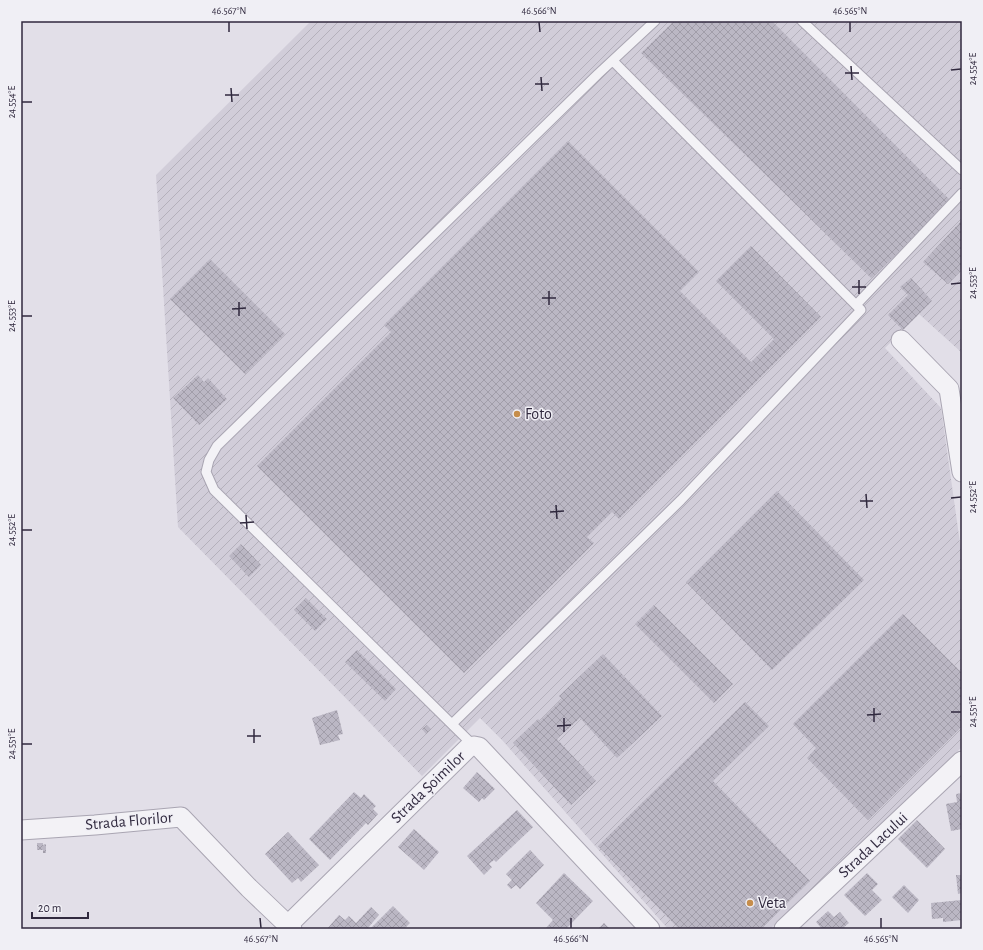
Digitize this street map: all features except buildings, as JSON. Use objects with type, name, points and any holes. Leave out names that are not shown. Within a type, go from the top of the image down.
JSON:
[{"type":"street","points":[[901,340],[950,389],[962,472]]},
{"type":"street","name":"Strada Șoimilor","points":[[290,927],[470,747],[474,746],[479,747],[650,929]]},
{"type":"street","name":"Strada Lacului","points":[[784,929],[962,760]]},
{"type":"street","name":"Strada Florilor","points":[[21,830],[181,817],[249,888],[290,927]]},
{"type":"lane","points":[[474,746],[214,490],[206,472],[209,460],[217,446],[612,61],[655,21]]},
{"type":"lane","points":[[802,21],[962,170]]},
{"type":"lane","points":[[452,724],[681,500],[861,310],[612,61]]},
{"type":"lane","points":[[856,305],[962,193]]},
{"type":"shaded area","points":[[311,21],[962,21],[962,354],[919,314],[885,348],[941,408],[962,557],[962,747],[770,929],[668,929],[502,740],[480,718],[422,776],[178,527],[156,175]]},
{"type":"place","name":"Foto","points":[[517,414]]},
{"type":"place","name":"Veta","points":[[750,903]]}]
